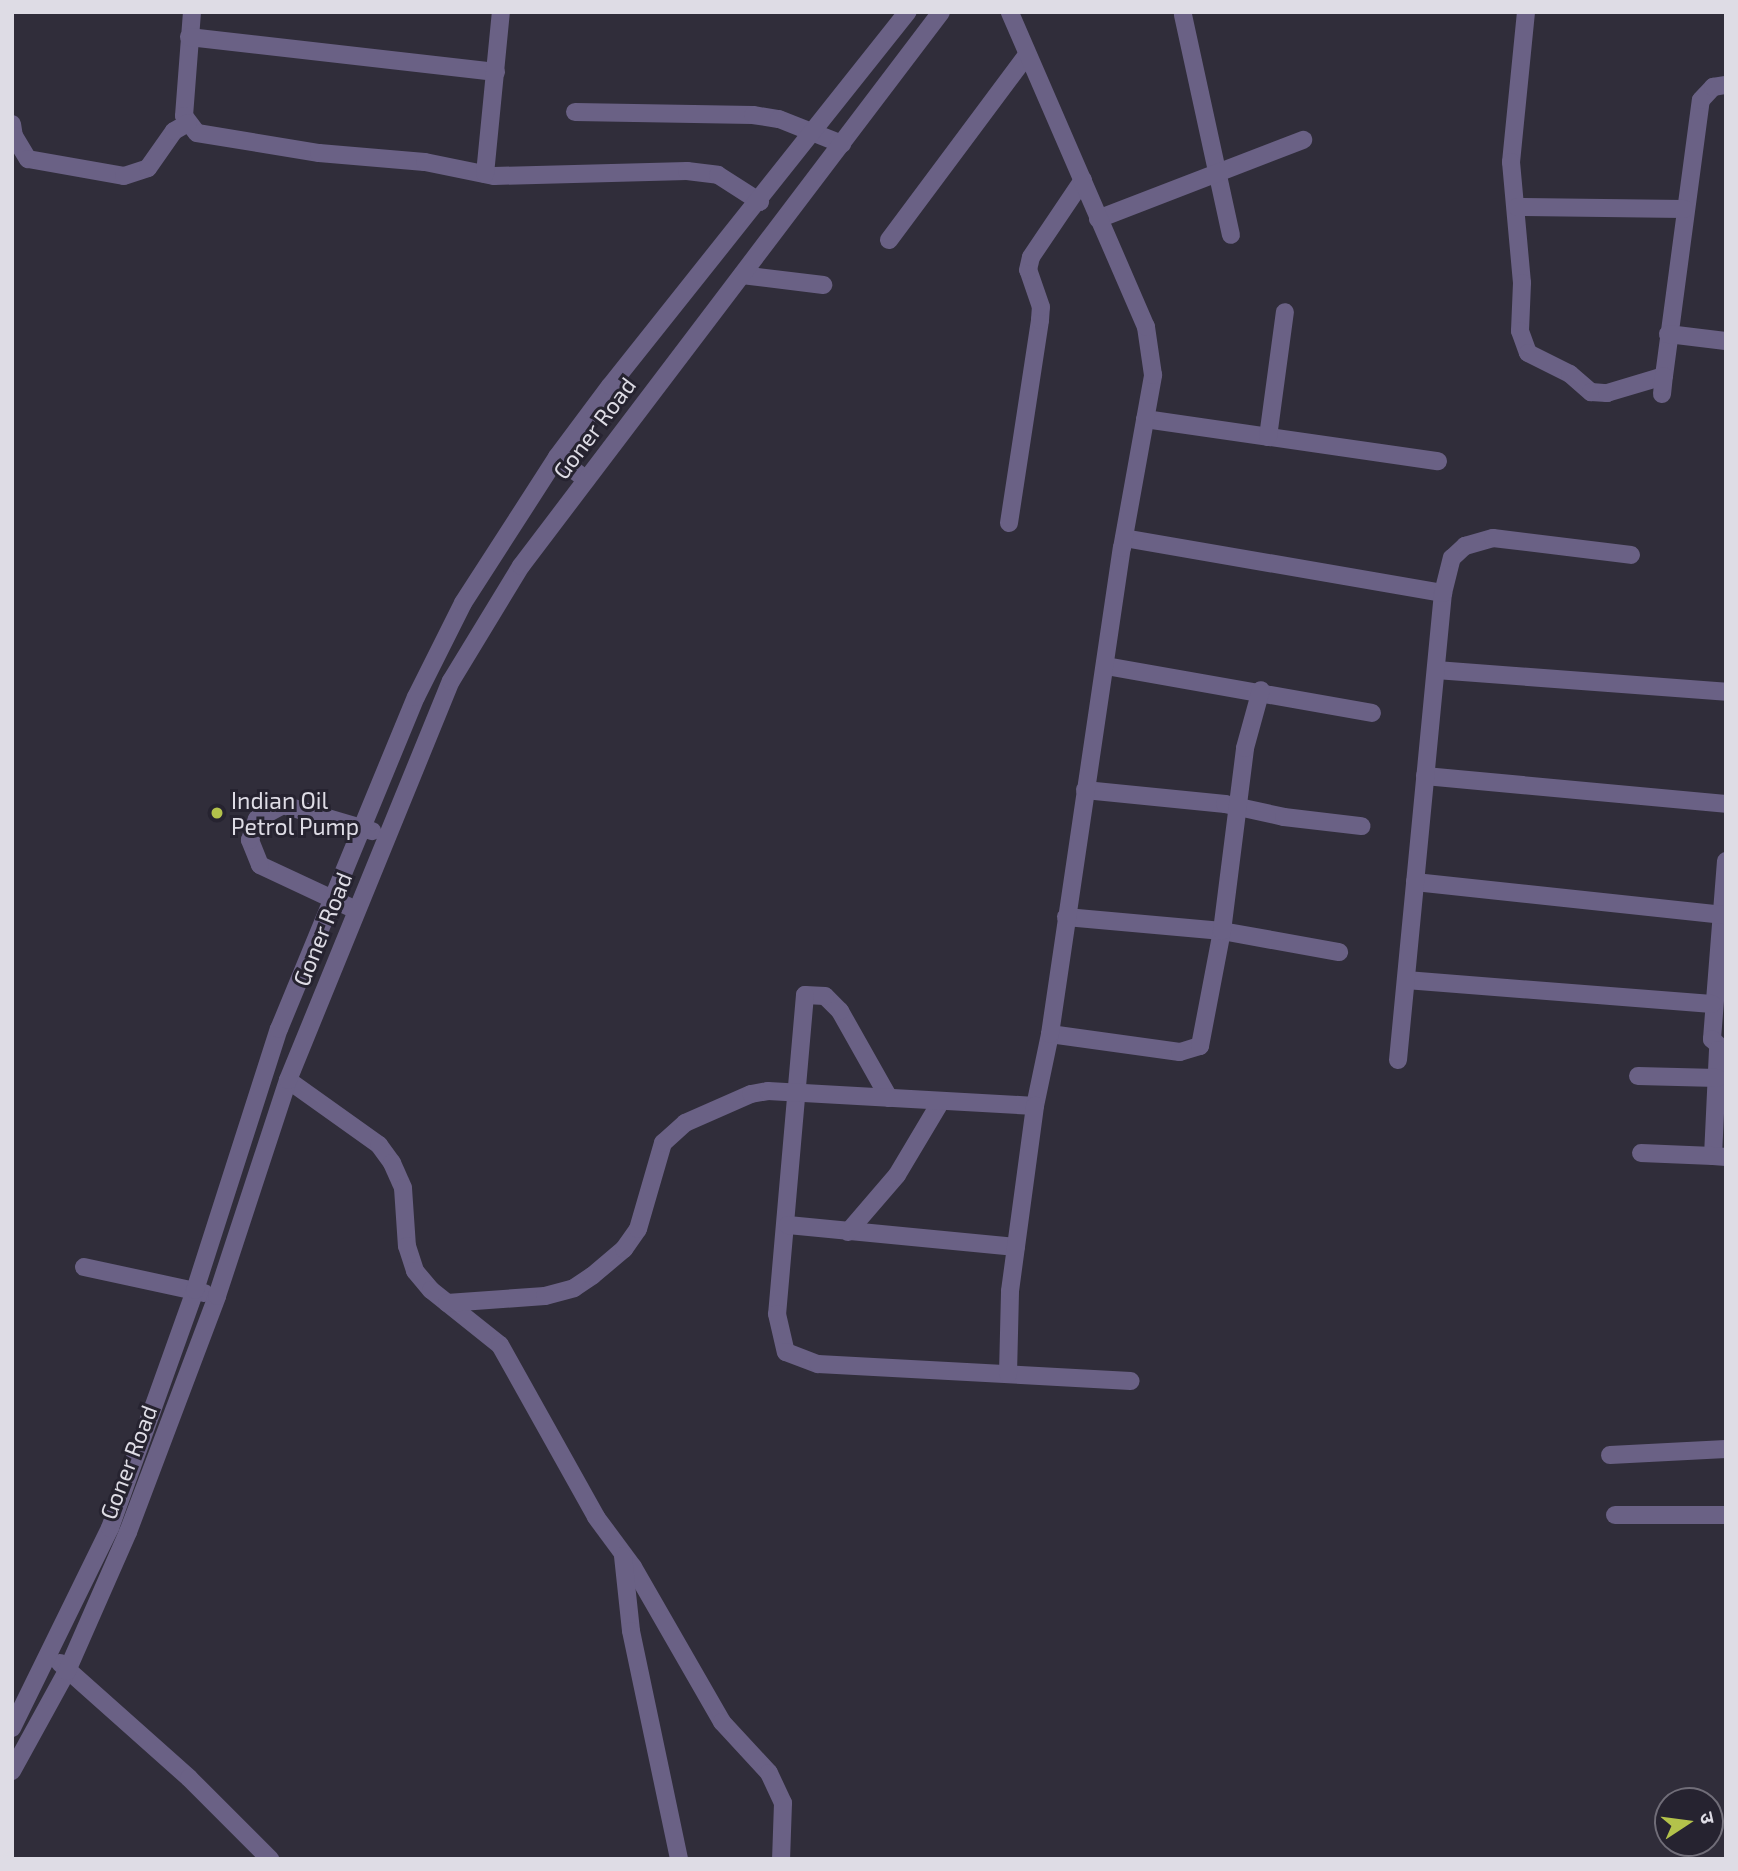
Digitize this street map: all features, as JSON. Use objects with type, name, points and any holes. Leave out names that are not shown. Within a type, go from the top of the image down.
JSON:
[{"type":"street","points":[[192,12],[184,116],[197,133],[253,144],[425,163],[485,174],[687,171],[718,175],[760,202]]},
{"type":"street","points":[[485,174],[501,12]]},
{"type":"street","name":"Goner Road","points":[[12,1771],[67,1671],[128,1532],[217,1296],[288,1080],[451,681],[521,566],[942,12]]},
{"type":"street","points":[[1008,1374],[1016,1247],[1035,1106],[1050,1034],[1124,538],[1153,375],[1152,348],[1010,12]]},
{"type":"street","points":[[1525,12],[1511,162],[1517,207],[1520,331],[1528,353],[1557,365],[1591,393],[1663,385],[1684,209],[1702,100],[1713,87],[1726,85]]},
{"type":"street","name":"Goner Road","points":[[12,1728],[20,1699],[51,1654],[110,1528],[195,1290],[246,1123],[329,899],[363,827],[416,697],[463,603],[557,457],[816,131],[903,14]]},
{"type":"street","points":[[1183,15],[1231,235]]},
{"type":"street","points":[[189,37],[496,72]]},
{"type":"street","points":[[889,240],[1027,55]]},
{"type":"street","points":[[575,113],[752,115],[816,131],[842,144]]},
{"type":"street","points":[[12,124],[14,136],[29,159],[124,176],[148,168],[174,131],[188,123]]},
{"type":"street","points":[[1098,219],[1303,140]]},
{"type":"street","points":[[1009,523],[1041,307],[1028,270],[1031,257],[1083,180]]},
{"type":"street","points":[[1517,207],[1684,209]]},
{"type":"street","points":[[742,275],[823,285]]},
{"type":"street","points":[[1268,437],[1285,313]]},
{"type":"street","points":[[1668,334],[1726,341]]},
{"type":"street","points":[[1145,419],[1438,461]]},
{"type":"street","points":[[557,457],[586,480]]},
{"type":"street","points":[[1124,538],[1443,593]]},
{"type":"street","points":[[1398,1060],[1443,593],[1452,558],[1465,546],[1493,538],[1631,555]]},
{"type":"street","points":[[1105,666],[1261,690],[1372,713]]},
{"type":"street","points":[[1436,670],[1726,692]]},
{"type":"street","points":[[1050,1034],[1180,1052],[1200,1046],[1222,931],[1245,748],[1261,690]]},
{"type":"street","points":[[1425,775],[1726,804]]},
{"type":"street","points":[[1085,790],[1236,807],[1361,826]]},
{"type":"street","points":[[356,911],[260,865],[250,840],[257,819],[283,805],[363,827],[386,837]]},
{"type":"street","points":[[1641,1153],[1719,1156],[1717,1078],[1722,1051],[1712,1038],[1712,1004],[1723,914],[1726,861]]},
{"type":"street","points":[[1415,882],[1723,914]]},
{"type":"street","points":[[1066,917],[1222,931],[1339,952]]},
{"type":"street","points":[[1406,980],[1712,1004]]},
{"type":"street","points":[[889,1098],[840,1011],[814,993],[805,995],[801,1008],[788,1225],[778,1314],[781,1340],[786,1352],[798,1360],[1131,1381]]},
{"type":"street","points":[[1638,1076],[1717,1078]]},
{"type":"street","points":[[288,1080],[379,1145],[392,1163],[403,1188],[407,1246],[415,1271],[447,1303],[500,1345],[529,1390],[583,1493],[622,1552],[722,1721],[779,1789],[783,1803],[781,1859]]},
{"type":"street","points":[[447,1303],[545,1296],[574,1288],[624,1250],[638,1229],[663,1143],[685,1123],[751,1094],[797,1093],[1035,1106]]},
{"type":"street","points":[[848,1232],[897,1175],[940,1102]]},
{"type":"street","points":[[788,1225],[1016,1247]]},
{"type":"street","points":[[84,1267],[217,1296]]},
{"type":"street","points":[[1609,1455],[1726,1449]]},
{"type":"street","points":[[1615,1515],[1726,1515]]},
{"type":"street","points":[[622,1552],[634,1645],[679,1859]]},
{"type":"street","points":[[51,1654],[189,1778],[270,1859]]},
{"type":"place","name":"Indian Oil Petrol Pump","points":[[217,813]]}]
